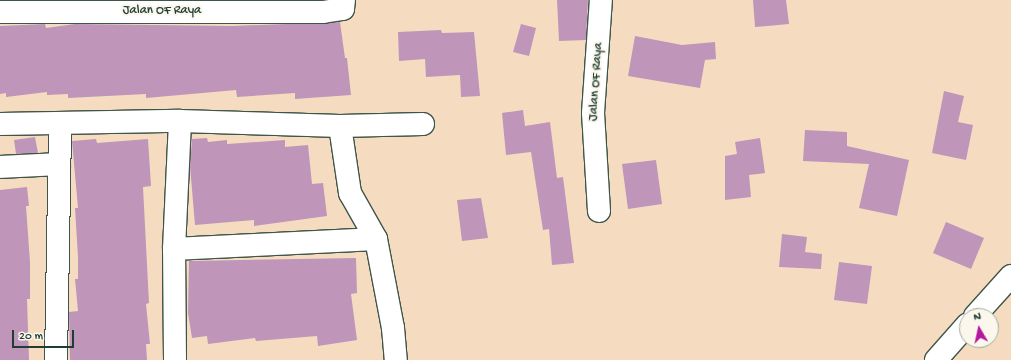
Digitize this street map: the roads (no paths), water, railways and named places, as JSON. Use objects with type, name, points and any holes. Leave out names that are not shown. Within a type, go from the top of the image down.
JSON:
[{"type":"street","name":"Jalan OF Raya","points":[[10,8],[123,6],[323,12],[343,9],[344,0]]},
{"type":"street","name":"Jalan OF Raya","points":[[599,211],[592,114],[601,0]]},
{"type":"street","points":[[175,360],[174,249],[180,121]]},
{"type":"street","points":[[0,124],[180,121],[340,126],[423,124]]},
{"type":"street","points":[[56,360],[60,124]]},
{"type":"street","points":[[340,126],[350,194],[376,239],[393,328],[396,360]]},
{"type":"street","points":[[0,167],[59,164]]},
{"type":"street","points":[[174,249],[376,239]]},
{"type":"street","points":[[982,308],[1011,276]]},
{"type":"street","points":[[936,360],[959,334]]}]
